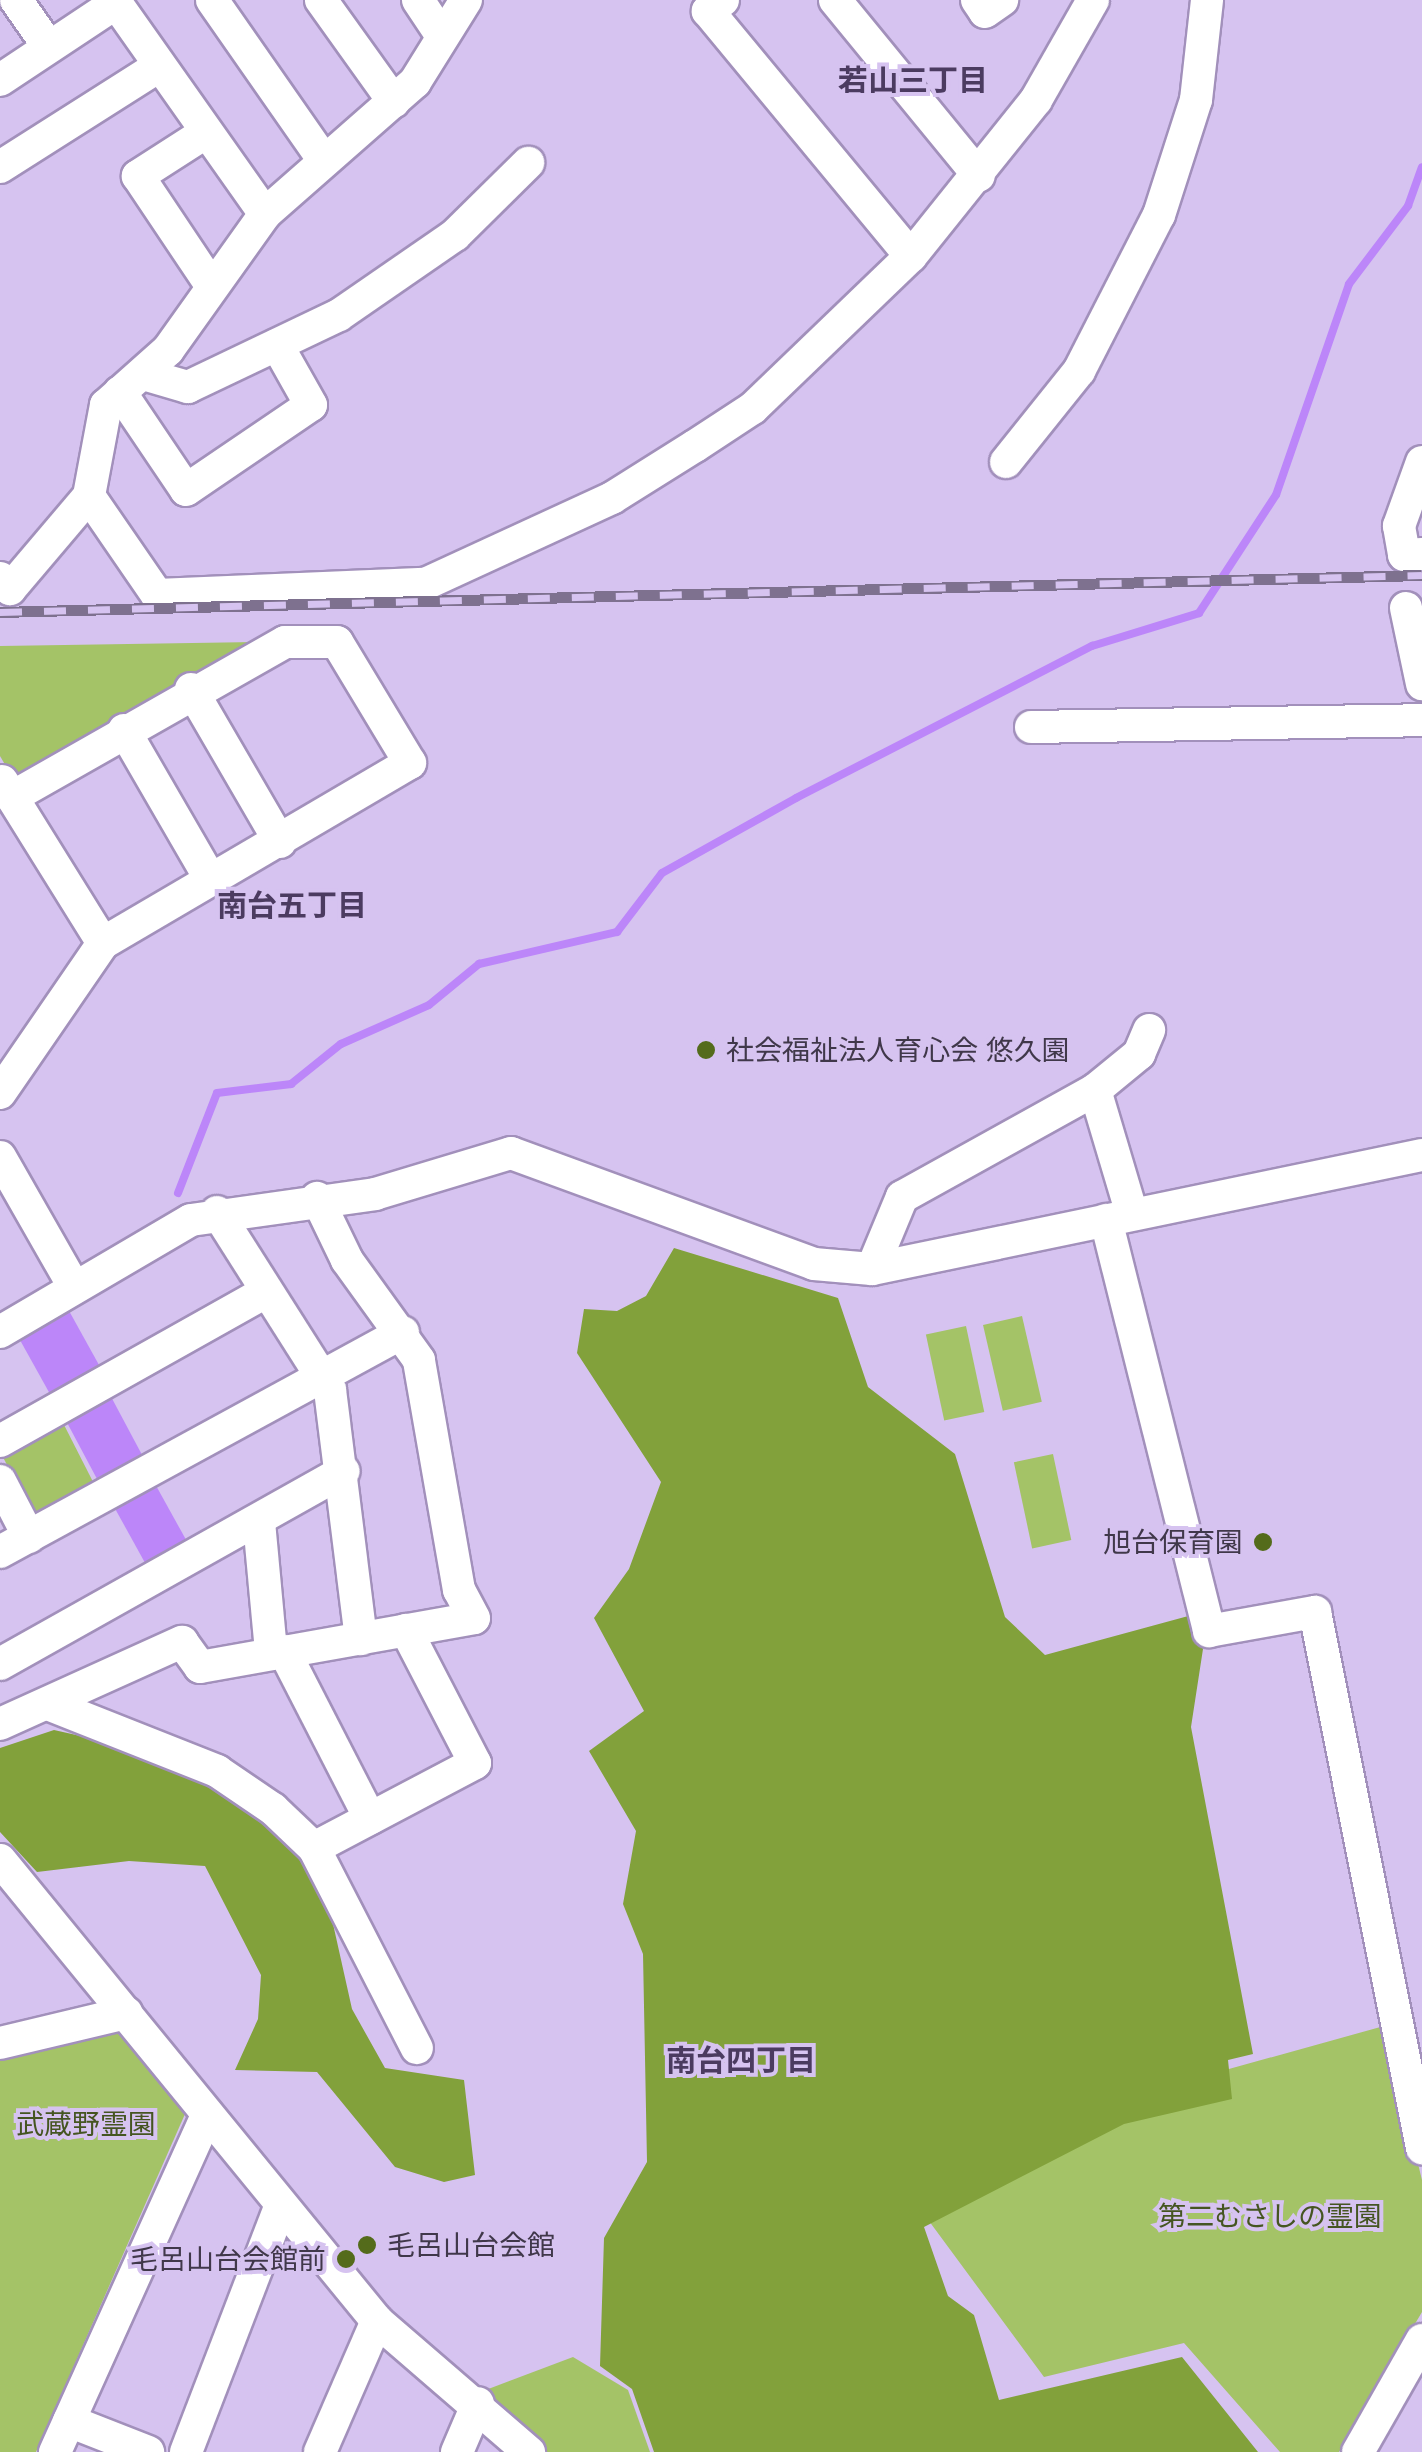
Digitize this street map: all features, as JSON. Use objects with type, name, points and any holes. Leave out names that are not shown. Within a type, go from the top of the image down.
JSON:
[{"type":"street","points":[[16,0],[49,47]]},
{"type":"street","points":[[212,0],[322,156]]},
{"type":"street","points":[[321,0],[394,102]]},
{"type":"street","points":[[418,0],[442,36]]},
{"type":"street","points":[[0,578],[10,589],[89,496],[106,405],[132,383],[265,214],[322,156],[394,102],[466,0]]},
{"type":"street","points":[[723,0],[708,11],[911,256]]},
{"type":"street","points":[[836,0],[979,176]]},
{"type":"street","points":[[977,0],[985,12],[1002,0]]},
{"type":"street","points":[[89,496],[156,595],[425,584],[612,498],[753,408],[911,256],[979,176],[1093,0]]},
{"type":"street","points":[[1006,462],[1080,370],[1159,216],[1196,100],[1207,0]]},
{"type":"street","points":[[0,80],[115,1],[265,214]]},
{"type":"street","points":[[0,167],[159,66]]},
{"type":"street","points":[[206,134],[138,176],[212,285]]},
{"type":"street","points":[[132,383],[188,387],[277,345],[390,283],[528,163]]},
{"type":"street","points":[[132,383],[186,490],[311,405],[277,345]]},
{"type":"street","points":[[1422,462],[1399,526],[1404,554],[1422,554]]},
{"type":"street","points":[[1406,608],[1422,684]]},
{"type":"street","points":[[0,1093],[102,943],[410,763],[337,642],[285,642],[192,689],[124,730],[6,787],[102,943]]},
{"type":"street","points":[[192,689],[280,842]]},
{"type":"street","points":[[1032,728],[1422,720]]},
{"type":"street","points":[[124,730],[211,880]]},
{"type":"street","points":[[872,1269],[902,1198],[1095,1090],[1139,1054],[1150,1030]]},
{"type":"street","points":[[1095,1090],[1209,1631],[1315,1612],[1422,2148]]},
{"type":"street","points":[[0,1332],[74,1285],[217,1212],[375,1194],[512,1152],[814,1264],[872,1269],[1422,1155]]},
{"type":"street","points":[[0,1157],[74,1285]]},
{"type":"street","points":[[0,1724],[182,1642],[200,1667],[474,1618],[452,1554],[431,1394],[403,1332],[347,1260],[317,1198]]},
{"type":"street","points":[[217,1212],[322,1378],[344,1471],[361,1638]]},
{"type":"street","points":[[0,1441],[266,1292]]},
{"type":"street","points":[[0,1481],[15,1544],[403,1332]]},
{"type":"street","points":[[0,1664],[344,1471]]},
{"type":"street","points":[[259,1522],[277,1652],[370,1818]]},
{"type":"street","points":[[314,1848],[476,1763],[406,1630]]},
{"type":"street","points":[[48,1704],[217,1771],[314,1848],[417,2048]]},
{"type":"street","points":[[0,1860],[377,2321],[478,2402],[529,2452]]},
{"type":"street","points":[[0,2042],[126,2014]]},
{"type":"street","points":[[56,2452],[207,2115]]},
{"type":"street","points":[[186,2452],[280,2206]]},
{"type":"street","points":[[320,2452],[377,2321]]},
{"type":"street","points":[[1358,2452],[1422,2340]]},
{"type":"street","points":[[457,2452],[478,2402]]},
{"type":"street","points":[[69,2421],[148,2452]]},
{"type":"green space","points":[[260,642],[14,780],[0,756],[0,646]]},
{"type":"green space","points":[[674,1248],[838,1298],[868,1387],[955,1454],[1005,1617],[1045,1655],[1192,1615],[1203,1649],[1191,1727],[1253,2054],[1228,2060],[1232,2099],[1124,2124],[924,2227],[948,2296],[974,2315],[999,2400],[1182,2357],[1258,2452],[654,2452],[632,2389],[600,2366],[604,2238],[647,2162],[643,1954],[623,1904],[636,1831],[589,1751],[644,1711],[594,1618],[629,1569],[661,1482],[577,1353],[584,1309],[617,1311],[646,1296]]},
{"type":"green space","points":[[1022,1316],[1042,1402],[1003,1411],[983,1325]]},
{"type":"green space","points":[[966,1326],[984,1412],[944,1421],[926,1335]]},
{"type":"green space","points":[[60,1417],[95,1485],[33,1516],[0,1448]]},
{"type":"green space","points":[[1053,1454],[1071,1540],[1032,1548],[1014,1462]]},
{"type":"green space","points":[[54,1730],[156,1753],[272,1819],[325,1888],[352,2009],[385,2068],[464,2080],[475,2175],[444,2182],[395,2167],[317,2072],[235,2070],[258,2019],[261,1975],[205,1866],[129,1861],[37,1872],[0,1832],[0,1748]]},
{"type":"green space","name":"武蔵野霊園","points":[[116,2024],[185,2114],[36,2452],[0,2452],[0,2050]]},
{"type":"green space","name":"第二むさしの霊園","points":[[1384,2026],[1422,2180],[1422,2312],[1339,2452],[1280,2452],[1184,2343],[1044,2377],[887,2164]]},
{"type":"green space","points":[[573,2357],[628,2390],[650,2452],[546,2452],[483,2391]]},
{"type":"shaded area","points":[[68,1309],[103,1372],[53,1400],[18,1337]]},
{"type":"shaded area","points":[[108,1391],[145,1460],[100,1484],[63,1415]]},
{"type":"shaded area","points":[[154,1482],[191,1549],[150,1572],[113,1505]]},
{"type":"waterway","points":[[178,1193],[217,1093],[291,1084],[341,1044],[429,1005],[479,964],[617,932],[662,873],[796,798],[1092,646],[1199,613],[1276,495],[1349,284],[1408,206],[1422,167]]},
{"type":"railway","points":[[0,612],[1422,575]]},
{"type":"place","name":"社会福祉法人育心会 悠久園","points":[[706,1050]]},
{"type":"place","name":"旭台保育園","points":[[1263,1542]]},
{"type":"place","name":"毛呂山台会館","points":[[367,2245]]},
{"type":"place","name":"毛呂山台会館前","points":[[346,2259]]},
{"type":"district","name":"若山三丁目","points":[[913,80]]},
{"type":"district","name":"南台五丁目","points":[[292,905]]},
{"type":"district","name":"南台四丁目","points":[[741,2060]]}]
